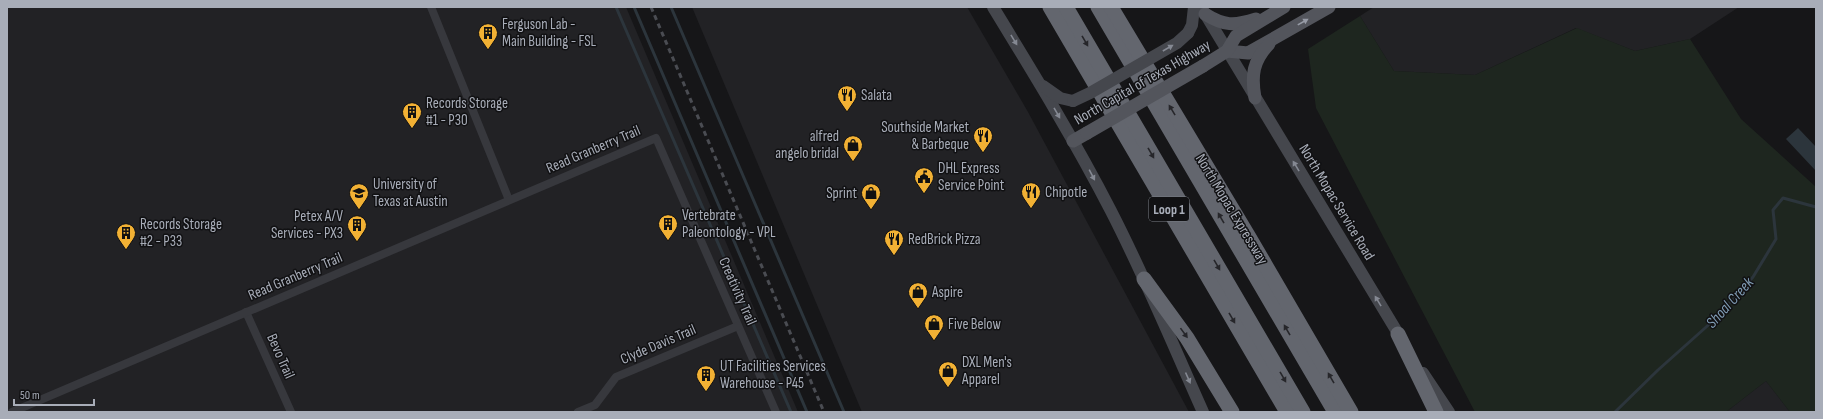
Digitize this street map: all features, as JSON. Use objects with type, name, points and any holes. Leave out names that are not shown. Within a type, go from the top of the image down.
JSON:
[{"type":"highway","name":"Loop 1","points":[[1050,7],[1287,412]]},
{"type":"highway","points":[[1066,7],[1303,412]]},
{"type":"highway","points":[[1098,7],[1335,412]]},
{"type":"highway","name":"North Mopac Expressway","points":[[1111,7],[1249,237],[1351,412]]},
{"type":"highway","points":[[1120,7],[1129,38]]},
{"type":"highway","points":[[1144,279],[1187,338],[1232,412]]},
{"type":"highway","points":[[1398,334],[1436,412]]},
{"type":"main road","points":[[994,7],[1073,141],[1111,211],[1144,279],[1203,412]]},
{"type":"main road","name":"North Capital of Texas Highway","points":[[1222,54],[1248,53],[1329,7]]},
{"type":"main road","points":[[1040,84],[1060,98],[1073,101],[1090,93],[1177,43],[1188,33],[1200,9],[1215,20],[1231,24],[1243,23],[1279,10]]},
{"type":"main road","name":"North Mopac Service Road","points":[[1200,9],[1222,54],[1255,98],[1398,334],[1448,412]]},
{"type":"main road","name":"North Capital of Texas Highway","points":[[1073,141],[1222,54],[1236,36],[1279,10]]},
{"type":"main road","points":[[1255,98],[1252,82],[1257,60],[1263,50],[1276,37]]},
{"type":"street","points":[[431,7],[509,200]]},
{"type":"street","name":"Read Granberry Trail","points":[[12,412],[29,408],[246,312],[656,138]]},
{"type":"street","name":"Creativity Trail","points":[[656,138],[776,412]]},
{"type":"street","name":"Bevo Trail","points":[[246,312],[291,412]]},
{"type":"street","name":"Clyde Davis Trail","points":[[578,412],[595,405],[616,377],[738,326]]},
{"type":"shaded area","name":"University of Texas at Austin","points":[[7,7],[626,7],[798,412],[7,412]]},
{"type":"shaded area","points":[[692,7],[967,7],[1028,112],[1189,412],[862,412]]},
{"type":"shaded area","points":[[1374,7],[1739,7],[1690,39],[1635,51],[1576,28],[1475,75],[1394,71],[1360,16]]},
{"type":"shaded area","points":[[1360,16],[1394,71],[1475,75],[1577,28],[1635,51],[1690,39],[1741,119],[1816,187],[1816,412],[1790,412],[1766,381],[1726,412],[1475,412],[1316,108],[1308,49]]},
{"type":"shaded area","points":[[1798,128],[1816,147],[1816,171],[1786,139]]},
{"type":"shaded area","points":[[1766,381],[1790,412],[1726,412]]},
{"type":"waterway","points":[[616,7],[791,412]]},
{"type":"waterway","points":[[634,7],[807,412]]},
{"type":"waterway","points":[[671,7],[844,412]]},
{"type":"waterway","name":"Shoal Creek","points":[[1615,412],[1658,370],[1714,320],[1753,277],[1776,239],[1773,210],[1783,198],[1816,207]]},
{"type":"railway","points":[[651,7],[824,412]]},
{"type":"place","name":"Ferguson Lab - Main Building - FSL","points":[[488,50]]},
{"type":"place","name":"Salata","points":[[847,112]]},
{"type":"place","name":"Records Storage #1 - P30","points":[[412,129]]},
{"type":"place","name":"Southside Market & Barbeque","points":[[983,153]]},
{"type":"place","name":"alfred angelo bridal","points":[[853,162]]},
{"type":"place","name":"DHL Express Service Point","points":[[924,194]]},
{"type":"place","name":"Chipotle","points":[[1031,209]]},
{"type":"place","name":"University of Texas at Austin","points":[[359,210]]},
{"type":"place","name":"Sprint","points":[[871,210]]},
{"type":"place","name":"Vertebrate Paleontology - VPL","points":[[668,241]]},
{"type":"place","name":"Petex A/V Services - PX3","points":[[357,242]]},
{"type":"place","name":"Records Storage #2 - P33","points":[[126,250]]},
{"type":"place","name":"RedBrick Pizza","points":[[894,256]]},
{"type":"place","name":"Aspire","points":[[918,309]]},
{"type":"place","name":"Five Below","points":[[934,341]]},
{"type":"place","name":"DXL Men's Apparel","points":[[948,388]]},
{"type":"place","name":"UT Facilities Services Warehouse - P45","points":[[706,392]]}]
